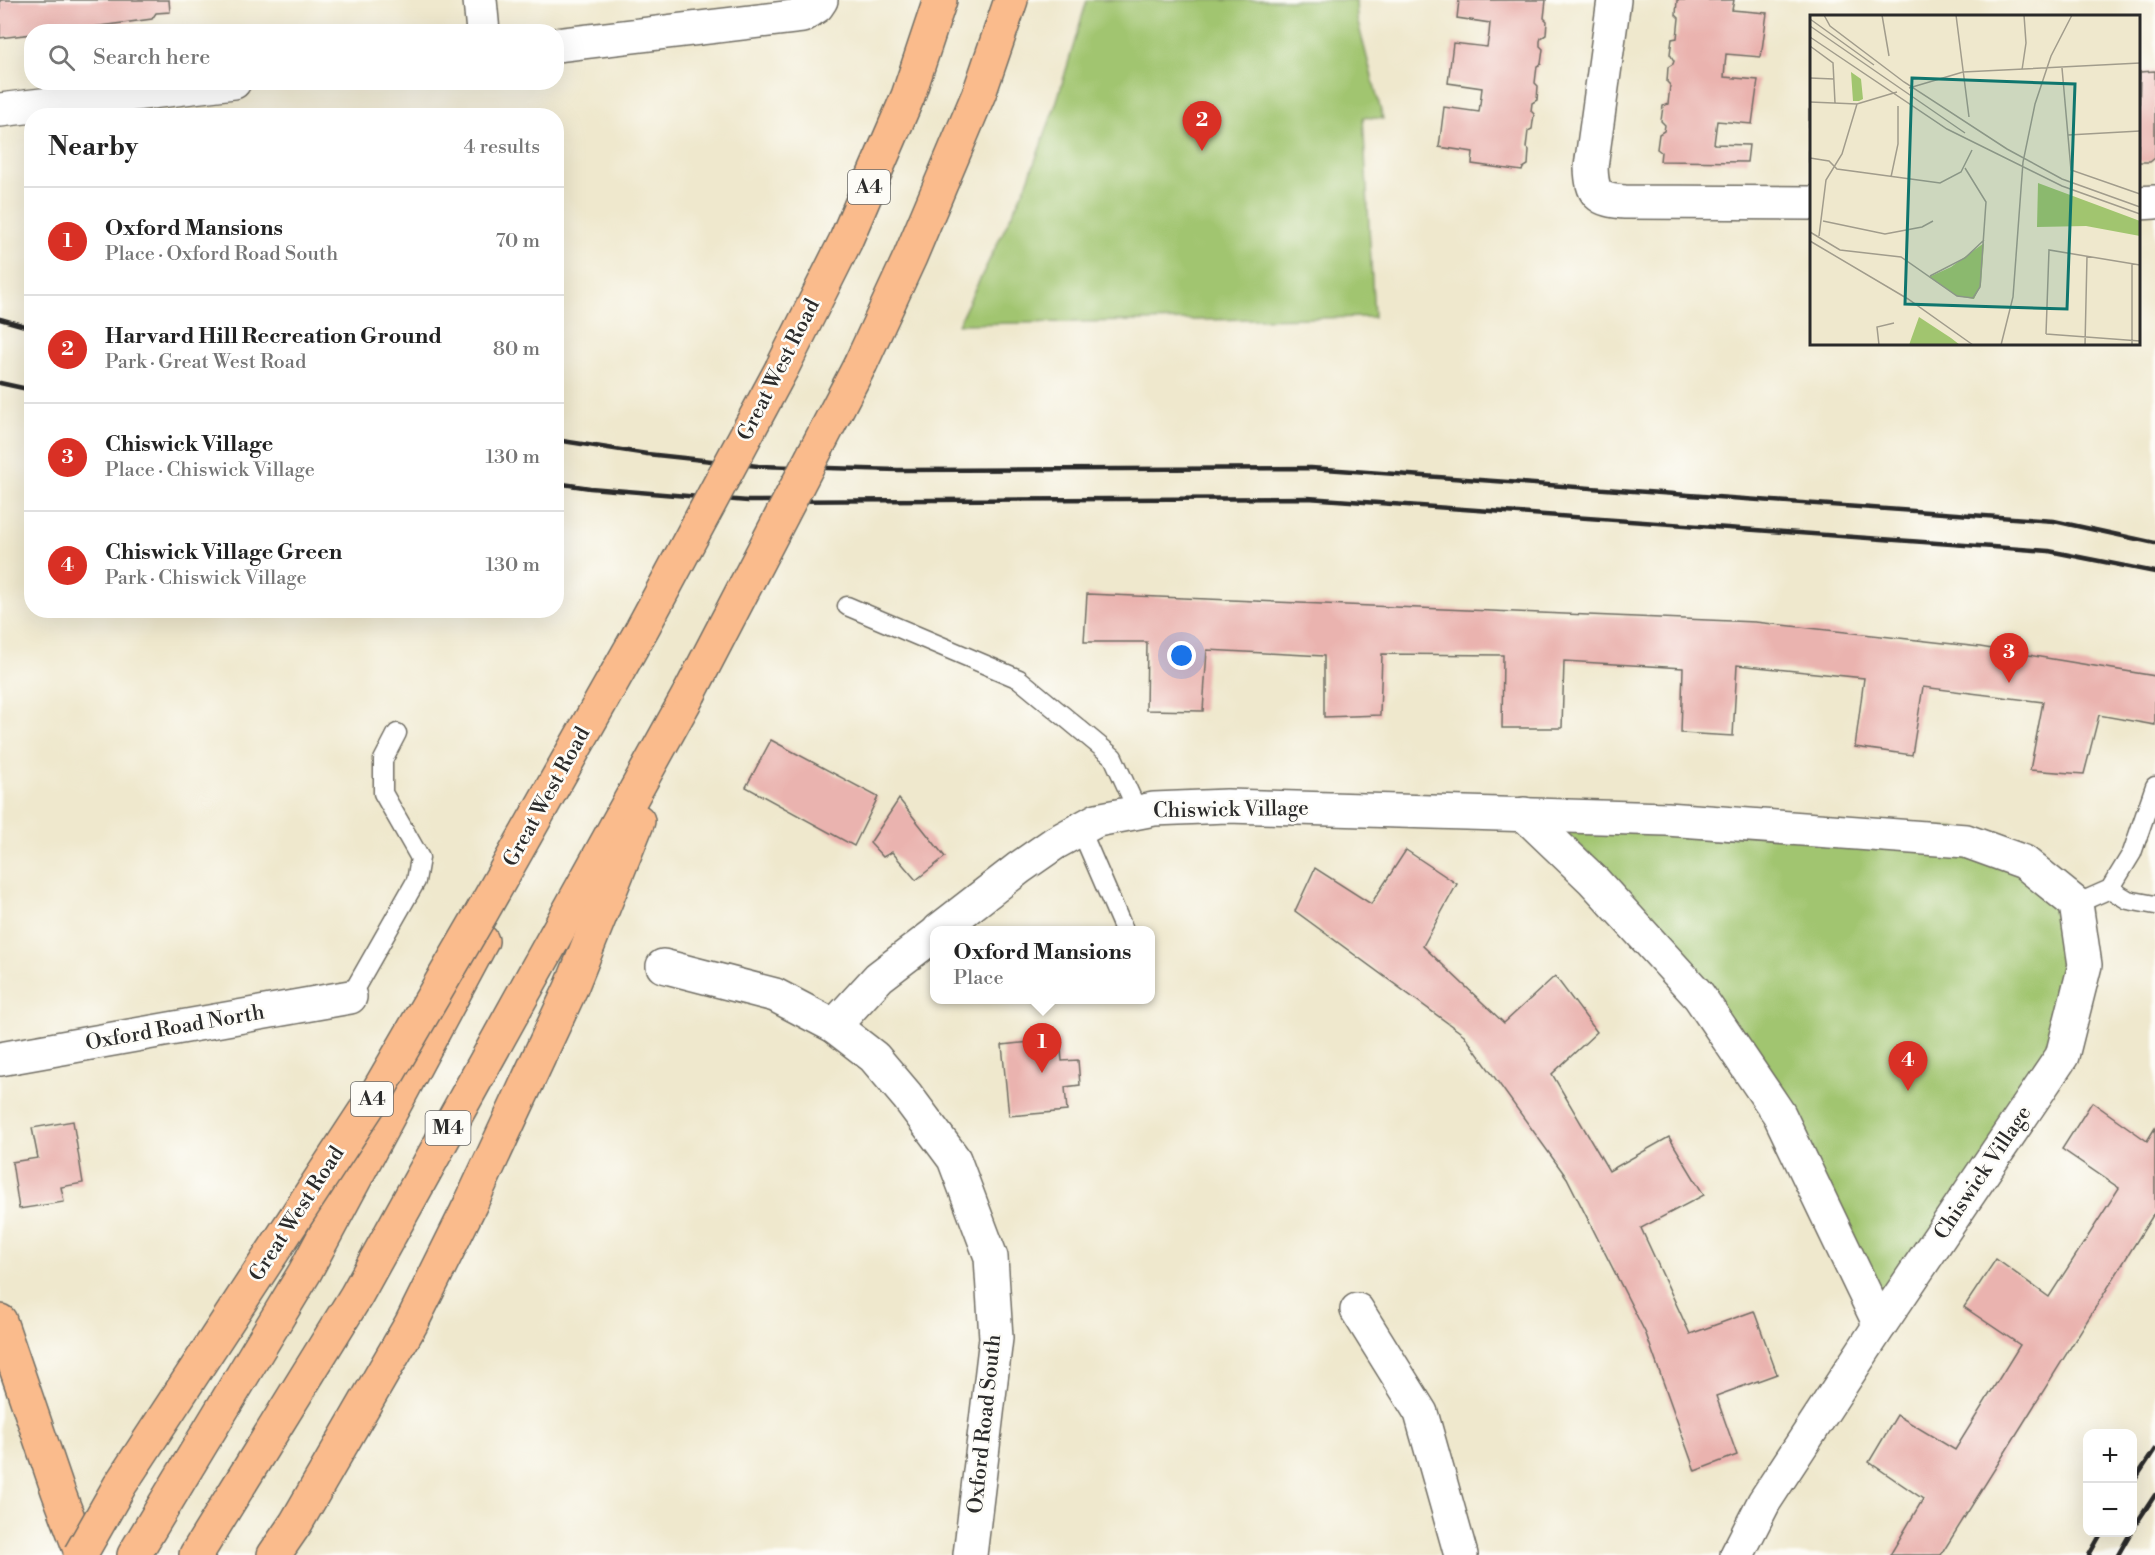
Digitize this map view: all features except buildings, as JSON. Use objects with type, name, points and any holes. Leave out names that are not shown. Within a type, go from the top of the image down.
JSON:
[{"type":"main road","name":"Great West Road","points":[[81,1555],[120,1485],[378,1091],[642,629],[782,368],[845,242],[908,96],[940,0]]},
{"type":"main road","points":[[274,1555],[296,1523],[411,1324],[471,1203],[571,988],[689,694],[861,363],[910,257],[980,91],[1011,0]]},
{"type":"main road","name":"M4","points":[[134,1555],[311,1261],[439,1024],[642,629]]},
{"type":"main road","name":"M4","points":[[196,1555],[356,1296],[689,694]]},
{"type":"main road","points":[[0,1321],[81,1555]]},
{"type":"street","points":[[480,0],[482,24]]},
{"type":"street","points":[[564,44],[802,16],[817,6],[821,0]]},
{"type":"street","points":[[1614,0],[1591,167],[1594,189],[1598,196],[1605,200],[1625,202],[1810,203]]},
{"type":"street","points":[[0,110],[167,90]]},
{"type":"street","points":[[2140,203],[2155,202]]},
{"type":"street","name":"Chiswick Village","points":[[944,926],[1019,868],[1080,828],[1097,820],[1161,809],[1227,806],[1667,819],[1966,841],[2024,862],[2076,904],[2085,965],[2062,1056],[1880,1325],[1764,1502],[1737,1555]]},
{"type":"street","points":[[1524,814],[1593,880],[1700,996],[1779,1114],[1880,1325]]},
{"type":"street","points":[[834,1026],[879,977],[930,937]]},
{"type":"street","name":"Oxford Road South","points":[[663,966],[775,994],[834,1026],[874,1057],[954,1158],[991,1257],[996,1338],[970,1555]]},
{"type":"street","name":"Oxford Road North","points":[[0,1059],[350,997]]},
{"type":"street","points":[[1357,1310],[1421,1413],[1461,1555]]},
{"type":"lane","points":[[848,606],[1019,679],[1113,757],[1138,812]]},
{"type":"lane","points":[[350,997],[416,881],[420,858],[383,793],[383,760],[397,733]]},
{"type":"lane","points":[[2076,904],[2110,889],[2132,853],[2155,786]]},
{"type":"lane","points":[[1080,828],[1122,926]]},
{"type":"lane","points":[[2110,889],[2128,900],[2155,905]]},
{"type":"green space","points":[[1087,0],[1356,0],[1357,19],[1383,119],[1363,117],[1374,317],[958,324],[1027,183],[1056,104]]},
{"type":"green space","points":[[1551,820],[1954,828],[2088,895],[2067,1060],[1888,1326],[1710,996],[1609,873]]},
{"type":"railway","points":[[0,319],[24,326]]},
{"type":"railway","points":[[0,383],[24,388]]},
{"type":"railway","points":[[564,441],[647,454],[758,466],[898,470],[1311,468],[2054,521],[2155,543]]},
{"type":"railway","points":[[564,484],[748,501],[1308,498],[2049,551],[2155,572]]},
{"type":"railway","points":[[2133,1483],[2155,1449]]},
{"type":"railway","points":[[2137,1522],[2155,1495]]},
{"type":"railway","points":[[2089,1555],[2099,1537]]},
{"type":"railway","points":[[2118,1555],[2128,1537]]},
{"type":"place","name":"Harvard Hill Recreation Ground","points":[[1202,151]]},
{"type":"place","name":"Chiswick Village","points":[[2009,683]]},
{"type":"place","name":"Oxford Mansions","points":[[1042,1073]]},
{"type":"place","name":"Chiswick Village Green","points":[[1908,1091]]}]
